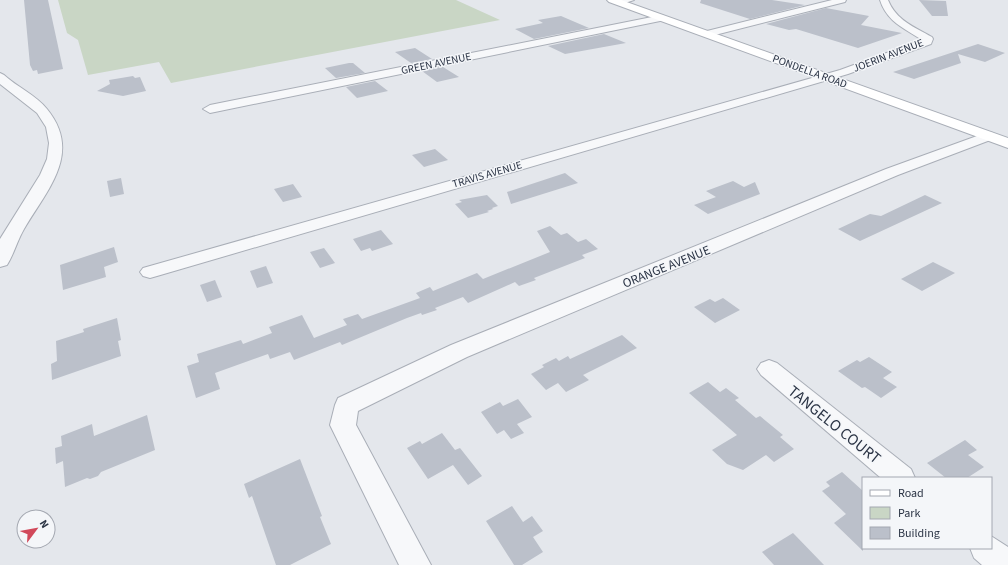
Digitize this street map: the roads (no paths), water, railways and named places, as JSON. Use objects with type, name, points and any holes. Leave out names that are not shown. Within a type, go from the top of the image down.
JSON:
[{"type":"main road","name":"PONDELLA ROAD","points":[[620,1],[662,18],[1008,143]]},
{"type":"street","points":[[707,34],[842,0]]},
{"type":"street","name":"JOERIN AVENUE","points":[[825,77],[844,72],[900,52],[928,40],[897,20],[887,8],[884,0]]},
{"type":"street","name":"GREEN AVENUE","points":[[210,109],[662,18]]},
{"type":"street","points":[[0,76],[8,86],[42,111],[53,128],[56,145],[55,158],[48,176],[11,236],[0,261]]},
{"type":"street","name":"TRAVIS AVENUE","points":[[150,272],[825,77]]},
{"type":"street","name":"ORANGE AVENUE","points":[[415,565],[343,425],[347,404],[459,352],[885,176],[988,136]]},
{"type":"street","name":"TANGELO COURT","points":[[769,369],[900,477]]},
{"type":"street","points":[[985,549],[1005,565]]}]
